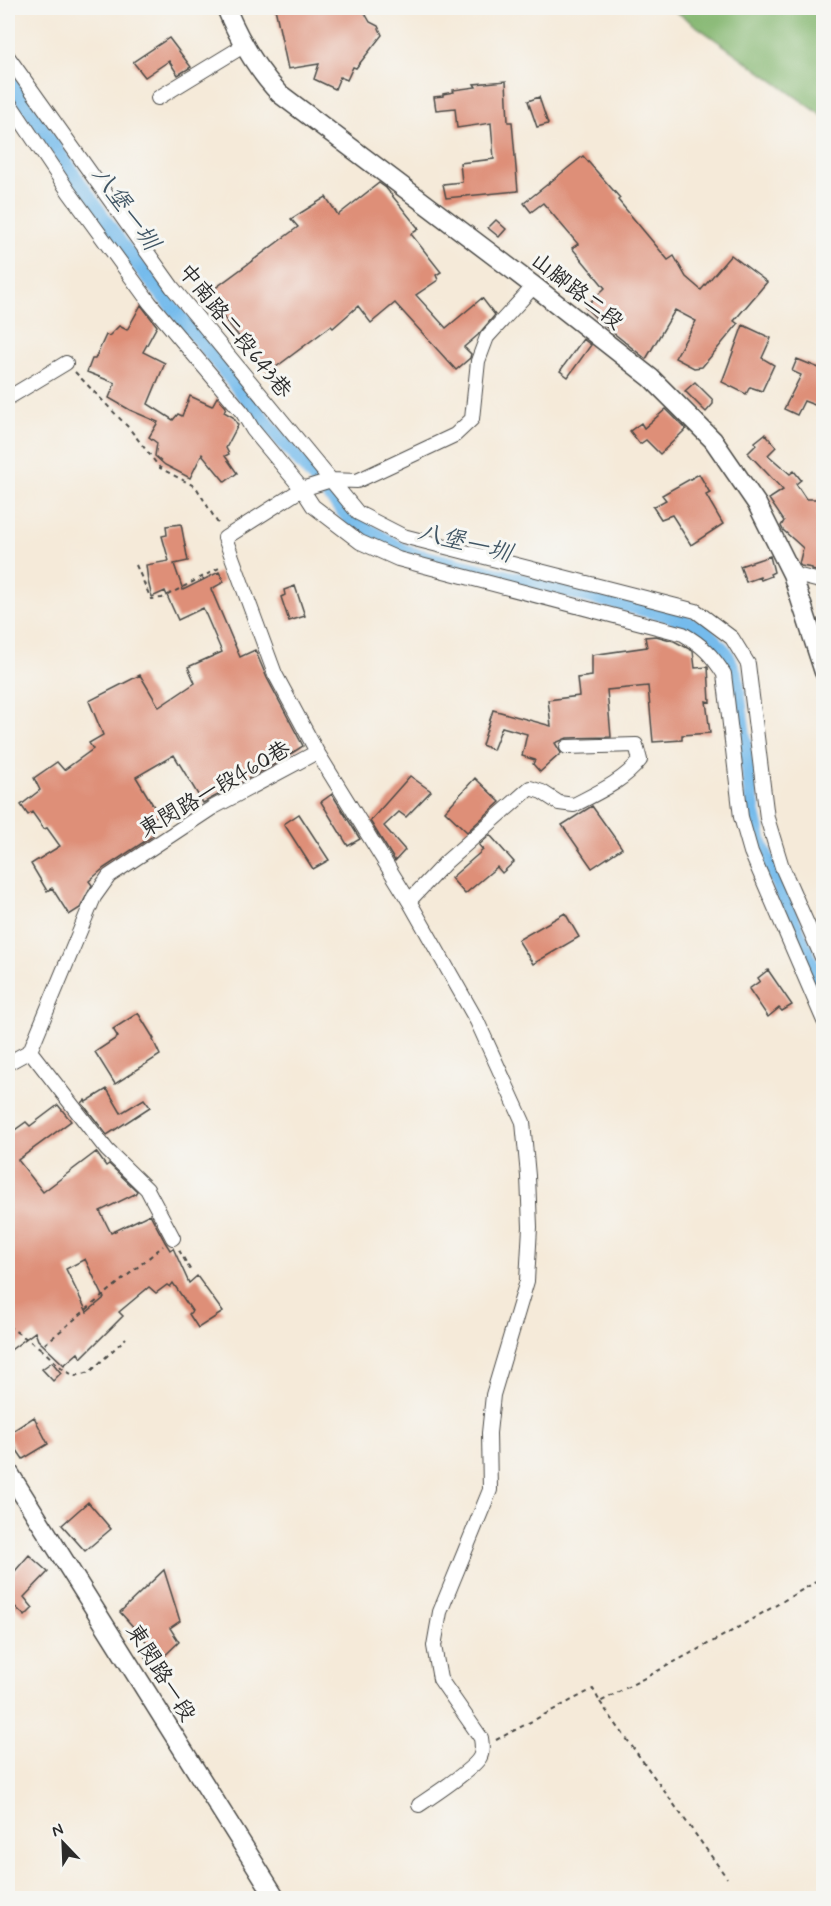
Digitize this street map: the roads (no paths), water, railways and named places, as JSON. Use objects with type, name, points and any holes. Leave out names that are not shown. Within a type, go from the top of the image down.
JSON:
[{"type":"main road","name":"山腳路二段","points":[[226,8],[245,45],[267,80],[280,94],[534,286],[651,378],[713,440],[758,504],[792,574],[824,672]]},
{"type":"main road","name":"東閔路一段","points":[[8,1472],[276,1899]]},
{"type":"street","points":[[158,98],[245,45]]},
{"type":"street","name":"中南路二段643巷","points":[[8,57],[172,287],[358,513],[403,536],[696,611],[732,638],[748,664],[767,818],[782,867],[824,962]]},
{"type":"street","points":[[8,101],[69,192],[150,303],[243,413],[253,430],[302,489],[313,506],[360,543],[398,559],[683,634],[700,644],[724,674],[741,817],[751,852],[824,1021]]},
{"type":"street","points":[[302,489],[331,480],[357,481],[455,435],[472,419],[478,361],[487,337],[534,286]]},
{"type":"street","points":[[8,398],[66,363]]},
{"type":"street","name":"東閔路一段460巷","points":[[30,1051],[94,897],[109,876],[212,808],[317,752],[275,675],[225,537],[302,489]]},
{"type":"street","points":[[792,574],[824,582]]},
{"type":"street","points":[[409,901],[446,862],[530,788],[542,792],[559,803],[574,806],[621,778],[640,760],[636,745],[567,747]]},
{"type":"street","points":[[317,752],[409,901],[477,1021],[524,1122],[530,1227],[527,1281],[493,1395],[489,1433],[490,1490],[440,1612],[434,1646],[440,1679],[481,1738],[482,1747],[480,1759],[419,1805]]},
{"type":"street","points":[[8,1063],[30,1051],[107,1150],[147,1190],[173,1238]]},
{"type":"waterway","name":"八堡一圳","points":[[8,78],[121,244],[264,420],[351,520],[407,553],[671,616],[704,630],[726,653],[736,676],[753,811],[761,845],[824,993]]}]
